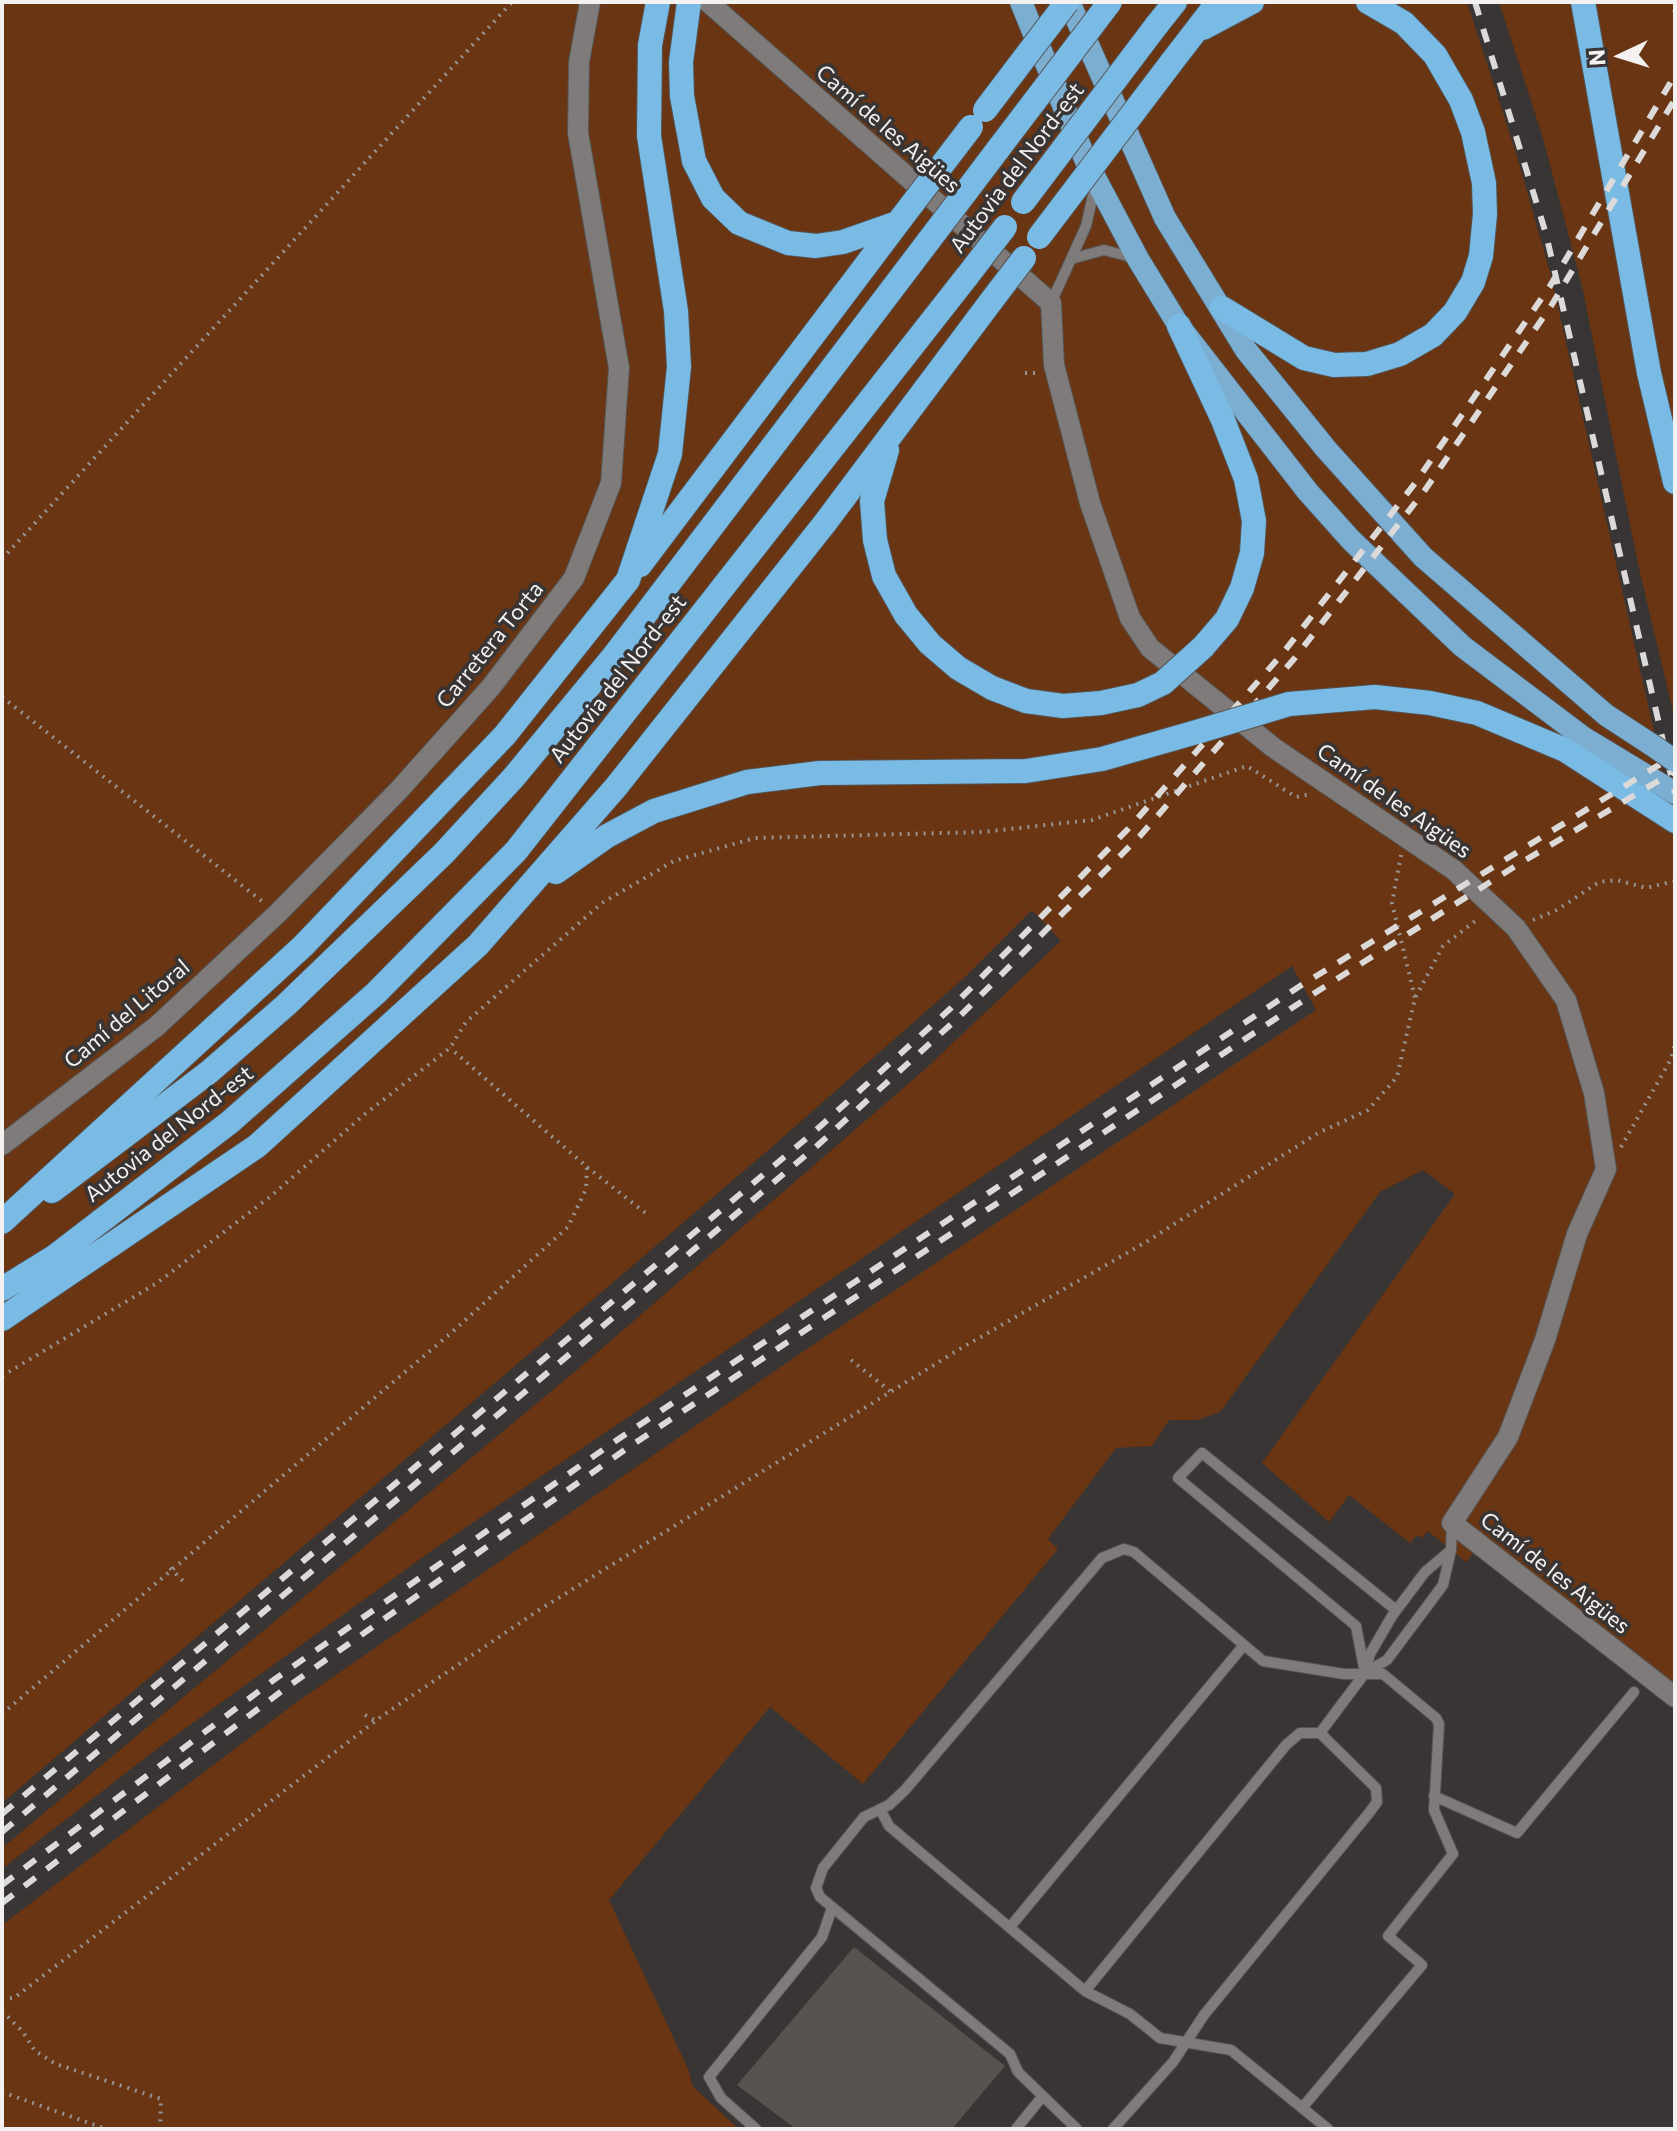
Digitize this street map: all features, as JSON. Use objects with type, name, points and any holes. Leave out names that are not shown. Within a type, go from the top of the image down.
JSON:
[{"type":"highway","points":[[628,580],[670,454],[679,367],[676,311],[649,136],[650,45],[658,2]]},
{"type":"highway","points":[[892,434],[872,501],[875,540],[884,576],[906,615],[930,644],[958,668],[992,688],[1026,701],[1063,706],[1101,703],[1138,695],[1163,683],[1203,647],[1227,619],[1242,588],[1252,553],[1254,521],[1246,479],[1223,420],[1179,326],[1138,259],[1097,181],[1021,2]]},
{"type":"highway","points":[[2,1223],[303,946],[505,735],[628,580],[1068,2],[1165,218],[1246,350],[1423,557],[1606,715],[1675,761]]},
{"type":"highway","name":"Autovia del Nord-est","points":[[2,1223],[63,1183],[209,1072],[286,1005],[444,853],[514,777],[613,657],[1110,2]]},
{"type":"highway","name":"Autovia del Nord-est","points":[[2,1289],[54,1257],[230,1122],[376,993],[516,851],[968,275],[1175,2]]},
{"type":"highway","points":[[2,1319],[257,1146],[478,945],[625,776],[892,434],[1218,2]]},
{"type":"highway","points":[[1194,33],[1252,2]]},
{"type":"highway","points":[[1222,308],[1304,358],[1334,365],[1367,364],[1400,354],[1433,335],[1455,312],[1473,282],[1483,243],[1485,214],[1484,183],[1473,132],[1461,100],[1435,55],[1404,23],[1368,2]]},
{"type":"highway","points":[[1583,2],[1655,401],[1675,482]]},
{"type":"highway","points":[[687,8],[681,62],[682,96],[694,161],[713,198],[739,223],[788,243],[816,246],[843,242],[900,219]]},
{"type":"highway","points":[[1179,326],[1308,492],[1430,619],[1520,692],[1584,738],[1650,778],[1670,809]]},
{"type":"highway","points":[[525,894],[634,821],[672,803],[747,782],[820,773],[1026,771],[1091,761],[1289,704],[1375,697],[1430,703],[1477,713],[1565,750],[1670,809]]},
{"type":"street","name":"Carretera Torta","points":[[278,913],[399,790],[491,687],[574,578],[611,483],[619,368],[578,133],[579,62],[590,2]]},
{"type":"street","name":"Camí de les Aigües","points":[[708,2],[1051,303],[1054,365],[1090,503],[1130,618],[1150,648],[1274,748],[1454,870],[1516,928],[1566,1000],[1594,1093],[1606,1169],[1577,1234],[1545,1340],[1508,1437],[1452,1523],[1675,1697]]},
{"type":"street","name":"Camí del Litoral","points":[[2,1145],[157,1026],[278,913]]},
{"type":"lane","points":[[1051,303],[1086,226],[1097,181]]},
{"type":"lane","points":[[1071,259],[1104,250],[1138,259]]},
{"type":"lane","points":[[1365,1673],[1356,1626],[1178,1478],[1202,1453],[1396,1610]]},
{"type":"lane","points":[[1365,1673],[1387,1660],[1443,1585],[1451,1550],[1452,1523]]},
{"type":"lane","points":[[1320,1733],[1365,1673],[1370,1654],[1396,1610],[1425,1572],[1451,1550]]},
{"type":"lane","points":[[1077,2129],[1018,2072],[1010,2054],[820,1897],[817,1879],[864,1817],[905,1790],[1102,1558],[1112,1551],[1134,1552],[1263,1661],[1344,1674],[1383,1674],[1436,1718],[1439,1734],[1434,1796],[1438,1825],[1453,1854],[1388,1936],[1422,1965],[1302,2108]]},
{"type":"lane","points":[[1010,1927],[1244,1645]]},
{"type":"lane","points":[[1434,1796],[1517,1833],[1634,1692]]},
{"type":"lane","points":[[1085,1991],[1286,1745],[1300,1733],[1320,1733],[1376,1788],[1377,1802],[1204,2015],[1173,2062],[1113,2129]]},
{"type":"lane","points":[[880,1809],[889,1826],[1085,1991],[1130,2014],[1160,2038],[1231,2050],[1328,2129]]},
{"type":"lane","points":[[756,2129],[721,2098],[709,2077],[822,1937],[832,1908]]},
{"type":"lane","points":[[1016,2129],[1042,2097]]},
{"type":"path","points":[[2,559],[512,2]]},
{"type":"path","points":[[1673,2],[1675,15]]},
{"type":"path","points":[[2,697],[278,913]]},
{"type":"path","points":[[2,1376],[157,1283],[271,1196],[365,1114],[450,1048],[466,1022],[602,903],[674,861],[755,838],[982,832],[1092,820],[1247,766],[1296,797],[1309,796],[1325,783]]},
{"type":"path","points":[[1405,836],[1392,903],[1415,998]]},
{"type":"path","points":[[1516,928],[1557,910],[1599,882],[1617,880],[1646,888],[1675,881]]},
{"type":"path","points":[[2,1999],[14,1998],[162,1886],[231,1828],[376,1721],[539,1610],[891,1391],[1146,1242],[1318,1133],[1368,1110],[1397,1077],[1415,998],[1443,946],[1494,907]]},
{"type":"path","points":[[1606,1169],[1633,1130],[1671,1059],[1675,1043]]},
{"type":"path","points":[[450,1048],[587,1167],[648,1215]]},
{"type":"path","points":[[2,1714],[170,1568],[451,1333],[568,1227],[586,1189],[587,1167]]},
{"type":"path","points":[[851,1360],[891,1391]]},
{"type":"path","points":[[170,1568],[185,1583]]},
{"type":"path","points":[[365,1715],[376,1721]]},
{"type":"path","points":[[2,2011],[23,2032],[35,2051],[56,2064],[161,2099],[160,2129]]},
{"type":"path","points":[[2,2092],[106,2129]]},
{"type":"shaded area","points":[[2,2],[1467,2],[1516,153],[1551,276],[1675,824],[1675,1705],[1479,1546],[1466,1562],[1428,1531],[1422,1538],[1417,1535],[1410,1543],[1349,1495],[1329,1522],[1262,1463],[1455,1194],[1423,1170],[1380,1192],[1220,1412],[1197,1420],[1169,1420],[1152,1446],[1116,1448],[1048,1539],[1058,1549],[863,1784],[770,1707],[609,1900],[689,2071],[693,2087],[739,2129],[2,2129],[2,1925],[294,1704],[795,1357],[1316,1010],[1292,966],[437,1547],[158,1748],[2,1869],[2,1848],[578,1369],[923,1071],[1061,941],[1032,910],[964,978],[766,1152],[2,1803]]},
{"type":"shaded area","points":[[1499,2],[1675,2],[1675,720],[1638,564],[1582,286],[1542,135]]},
{"type":"building","points":[[854,1947],[1005,2066],[952,2129],[796,2129],[737,2085]]},
{"type":"railway","points":[[1475,2],[1546,234],[1675,793]]},
{"type":"railway","points":[[2,1814],[814,1132],[951,1008],[1130,827],[1283,653],[1416,482],[1550,286],[1675,75]]},
{"type":"railway","points":[[2,1832],[818,1145],[959,1017],[1140,836],[1294,659],[1425,490],[1551,306],[1675,99]]},
{"type":"railway","points":[[2,1885],[275,1679],[617,1440],[1300,986],[1675,755]]},
{"type":"railway","points":[[2,1903],[283,1690],[626,1449],[1310,996],[1517,865],[1675,771]]}]
